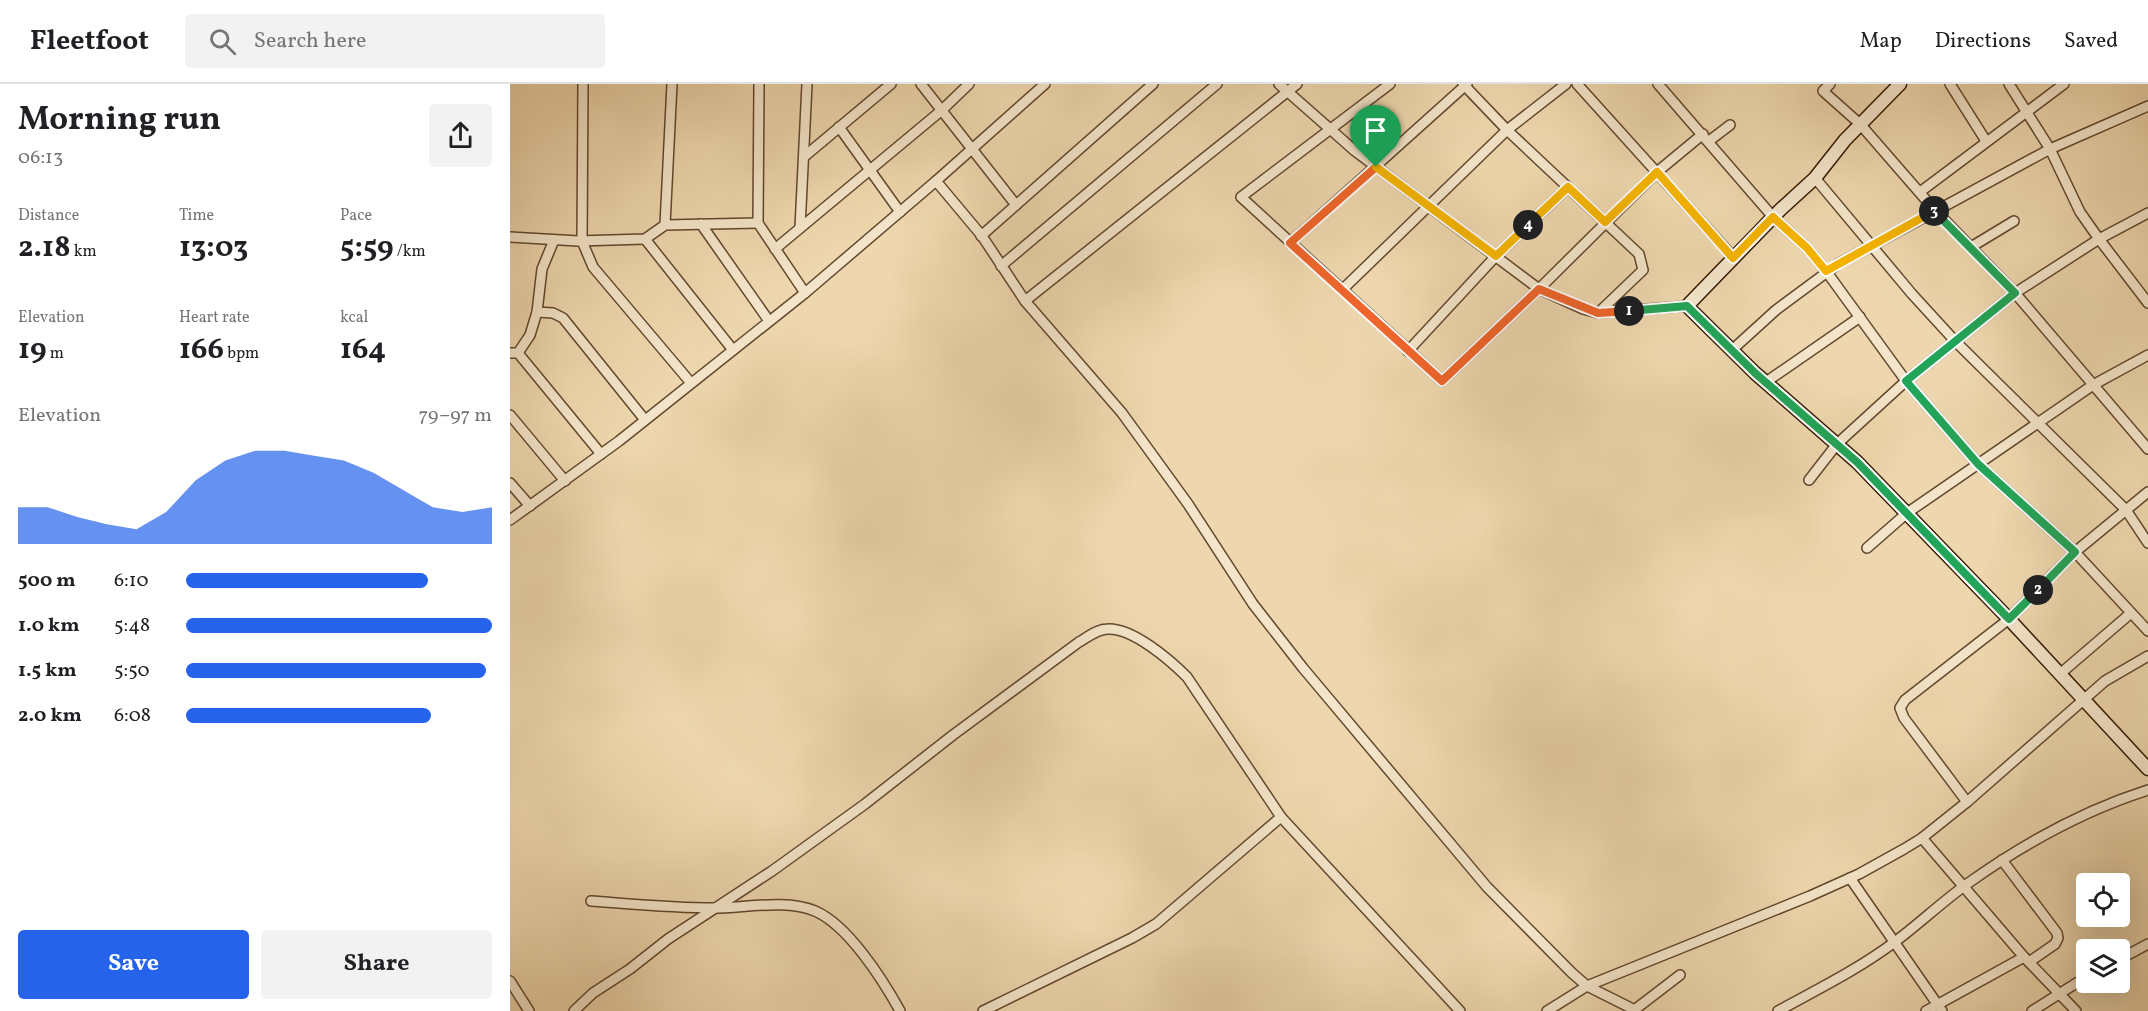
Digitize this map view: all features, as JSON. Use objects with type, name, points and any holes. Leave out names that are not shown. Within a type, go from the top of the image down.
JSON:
[{"type":"street","points":[[583,84],[582,241],[593,267],[691,383]]},
{"type":"street","points":[[665,225],[672,84]]},
{"type":"street","points":[[759,84],[758,223],[805,293]]},
{"type":"street","points":[[800,228],[807,84]]},
{"type":"street","points":[[804,156],[891,84]]},
{"type":"street","points":[[921,84],[1016,205]]},
{"type":"street","points":[[775,249],[942,110],[969,84]]},
{"type":"street","points":[[510,520],[601,454],[805,293],[1045,84]]},
{"type":"street","points":[[981,236],[1153,84]]},
{"type":"street","points":[[1001,266],[1217,84]]},
{"type":"street","points":[[1279,84],[1376,167],[1539,289],[1598,313],[1687,306],[1773,217],[1815,178],[1860,124],[1900,84]]},
{"type":"street","points":[[1025,301],[1297,84]]},
{"type":"street","points":[[1390,84],[1241,196],[1442,381],[1657,172],[1706,138],[1730,125]]},
{"type":"street","points":[[1342,290],[1507,130],[1566,84]]},
{"type":"street","points":[[1577,84],[1733,258]]},
{"type":"street","points":[[1658,84],[1773,217],[1807,248],[1906,381],[1978,464],[2075,552],[2148,632]]},
{"type":"street","points":[[1950,84],[1986,141]]},
{"type":"street","points":[[2009,84],[2050,149],[2074,200],[2098,239],[2148,303]]},
{"type":"street","points":[[1920,192],[2064,84]]},
{"type":"street","points":[[1290,243],[1465,85],[1507,130],[1639,254],[1643,270],[1598,313]]},
{"type":"street","points":[[1823,86],[1860,124],[1935,210],[2015,293],[2148,449]]},
{"type":"street","points":[[1732,350],[1776,310],[1826,271],[2050,149],[2148,106]]},
{"type":"street","points":[[839,127],[900,212]]},
{"type":"street","points":[[1815,178],[1912,294],[1955,341],[2126,510],[2148,543]]},
{"type":"street","points":[[936,181],[981,236],[1025,301],[1122,413],[1188,504],[1253,604],[1302,668],[1487,887],[1587,986],[1634,1011],[1680,975]]},
{"type":"street","points":[[1408,351],[1496,256],[1568,187]]},
{"type":"street","points":[[1809,480],[1837,444],[1906,381],[2015,293],[2098,239],[2148,213]]},
{"type":"street","points":[[1971,248],[2014,221]]},
{"type":"street","points":[[510,237],[582,241],[645,239],[665,225],[758,223]]},
{"type":"street","points":[[701,224],[769,321]]},
{"type":"street","points":[[645,239],[733,350]]},
{"type":"street","points":[[554,240],[542,269],[537,312],[530,334],[514,353],[601,454]]},
{"type":"street","points":[[1687,306],[1766,382],[1837,444],[1907,513],[2148,769]]},
{"type":"street","points":[[537,312],[553,313],[563,318],[645,420]]},
{"type":"street","points":[[1766,382],[1860,317]]},
{"type":"street","points":[[1867,548],[1907,513],[2039,422],[2093,385],[2148,355]]},
{"type":"street","points":[[510,416],[565,481]]},
{"type":"street","points":[[510,483],[530,506]]},
{"type":"street","points":[[1966,802],[1904,718],[1900,708],[1905,700],[2009,619],[2075,552],[2148,492]]},
{"type":"street","points":[[2060,674],[2132,614]]},
{"type":"street","points":[[574,1011],[593,993],[630,969],[668,939],[772,871],[865,804],[953,735],[1079,642],[1107,628],[1121,631],[1170,659],[1187,677],[1281,817],[1460,1011]]},
{"type":"street","points":[[1547,1011],[1587,986],[1850,878],[1922,838],[2112,676],[2148,656]]},
{"type":"street","points":[[1778,1011],[1847,973],[1895,941],[1965,885],[2023,846],[2105,804],[2148,790]]},
{"type":"street","points":[[982,1011],[1156,924],[1281,817]]},
{"type":"street","points":[[1922,838],[1965,885],[2026,959],[2076,1011]]},
{"type":"street","points":[[1926,1011],[1939,1008],[2055,944],[2058,938],[2002,860]]},
{"type":"street","points":[[1850,878],[1939,1008]]},
{"type":"street","points":[[591,901],[666,907],[716,908],[782,905],[815,911],[851,941],[880,976],[900,1011]]},
{"type":"street","points":[[2130,954],[2148,944]]},
{"type":"street","points":[[510,981],[529,1011]]},
{"type":"street","points":[[2032,1011],[2076,983]]},
{"type":"route","points":[[1376,167],[1496,256],[1568,187],[1605,222],[1657,172],[1733,258],[1773,217],[1807,248],[1826,271],[1935,210],[2015,293],[1906,381],[1978,464],[2075,552],[2009,619],[1857,462],[1755,373],[1687,306],[1598,313],[1583,309],[1539,289],[1442,381],[1290,243],[1376,167]]}]
